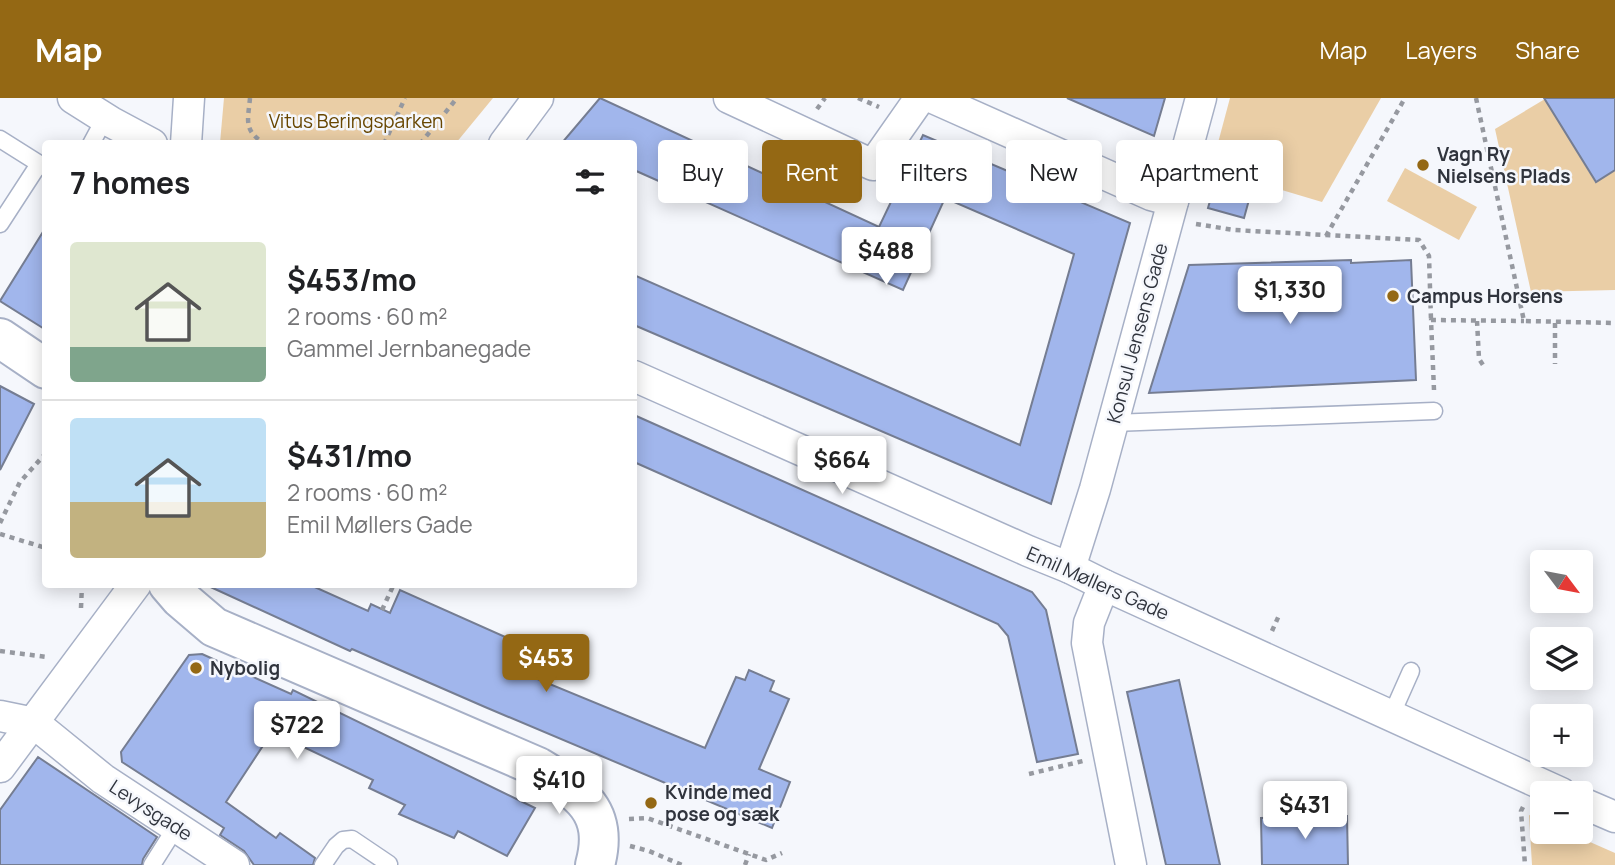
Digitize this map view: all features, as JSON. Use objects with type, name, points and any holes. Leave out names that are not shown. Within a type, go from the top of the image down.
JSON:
[{"type":"street","points":[[73,98],[98,131],[135,140]]},
{"type":"street","points":[[186,140],[189,98]]},
{"type":"street","points":[[507,140],[538,98]]},
{"type":"street","points":[[729,98],[873,165],[920,98]]},
{"type":"street","points":[[933,98],[1151,195],[1170,209]]},
{"type":"street","name":"Konsul Jensens Gade","points":[[1070,568],[1096,489],[1201,98]]},
{"type":"street","points":[[2,340],[42,366]]},
{"type":"street","name":"Emil Møllers Gade","points":[[637,377],[1070,568],[1532,780]]},
{"type":"street","points":[[1104,585],[1089,623],[1087,643],[1131,865]]},
{"type":"street","points":[[0,767],[133,588]]},
{"type":"street","points":[[179,589],[214,627],[538,767],[579,794],[590,807],[597,841]]},
{"type":"street","points":[[0,716],[25,733]]},
{"type":"street","name":"Levysgade","points":[[25,733],[103,779],[233,865]]},
{"type":"street","points":[[1593,808],[1615,817]]},
{"type":"lane","points":[[0,139],[42,166],[0,224]]},
{"type":"lane","points":[[1113,423],[1434,411]]},
{"type":"lane","points":[[1391,716],[1411,671]]},
{"type":"lane","points":[[152,865],[176,827]]},
{"type":"lane","points":[[323,865],[336,846],[343,840],[352,839],[389,864]]},
{"type":"path","points":[[250,98],[247,125],[252,135],[259,140]]},
{"type":"path","points":[[386,140],[405,98]]},
{"type":"path","points":[[423,140],[457,98]]},
{"type":"path","points":[[1326,236],[1405,98]]},
{"type":"path","points":[[1476,98],[1524,321]]},
{"type":"path","points":[[1170,209],[1234,230],[1419,240],[1429,256],[1434,411]]},
{"type":"path","points":[[1431,320],[1615,323]]},
{"type":"path","points":[[1477,321],[1479,359],[1483,365]]},
{"type":"path","points":[[1555,323],[1555,364]]},
{"type":"path","points":[[0,523],[20,482],[42,457]]},
{"type":"path","points":[[0,534],[42,547]]},
{"type":"path","points":[[382,610],[392,588]]},
{"type":"path","points":[[1029,774],[1109,755]]},
{"type":"path","points":[[1525,865],[1521,811],[1532,780]]},
{"type":"path","points":[[597,841],[647,818],[766,860],[782,853]]},
{"type":"path","points":[[597,841],[649,851],[682,865]]},
{"type":"path","points":[[745,865],[749,854]]},
{"type":"green space","name":"Vitus Beringsparken","points":[[224,98],[493,98],[458,140],[220,140]]},
{"type":"green space","points":[[1230,98],[1381,98],[1322,202],[1283,190],[1283,140],[1219,140]]},
{"type":"green space","points":[[1545,99],[1595,182],[1615,170],[1615,290],[1531,292],[1495,129]]},
{"type":"green space","points":[[1405,168],[1477,207],[1459,240],[1387,201]]},
{"type":"green space","points":[[1593,843],[1615,853],[1615,865],[1532,865],[1531,844]]},
{"type":"building","points":[[600,98],[691,140],[658,140],[658,181],[637,171],[637,140],[564,140]]},
{"type":"building","points":[[1067,98],[1165,98],[1154,136]]},
{"type":"building","points":[[1544,98],[1615,98],[1615,170],[1596,182]]},
{"type":"building","points":[[923,135],[935,140],[921,140]]},
{"type":"building","points":[[992,164],[1006,170],[1006,203],[1083,203],[1130,223],[1051,504],[637,326],[637,276],[1020,445],[1074,254],[957,203],[992,203]]},
{"type":"building","points":[[748,166],[762,173],[762,203],[827,203],[879,227],[890,203],[943,203],[903,290],[708,203],[748,203]]},
{"type":"building","points":[[1209,203],[1248,203],[1244,218],[1208,208]]},
{"type":"building","points":[[42,233],[42,327],[0,301]]},
{"type":"building","points":[[1351,260],[1351,263],[1411,260],[1416,380],[1149,393],[1189,265]]},
{"type":"building","points":[[0,386],[34,404],[0,470]]},
{"type":"building","points":[[637,416],[1032,592],[1046,610],[1078,754],[1037,762],[1008,636],[998,624],[637,463]]},
{"type":"building","points":[[213,588],[317,588],[368,611],[371,604],[390,613],[400,590],[523,645],[513,669],[705,748],[736,677],[745,680],[749,670],[774,681],[770,691],[789,699],[759,769],[790,782],[772,828],[352,649],[350,651]]},
{"type":"building","points":[[202,654],[291,694],[293,690],[535,808],[507,856],[458,831],[454,838],[399,814],[405,805],[369,788],[373,780],[272,732],[226,802],[276,838],[280,833],[315,858],[313,865],[254,865],[244,851],[220,835],[224,828],[122,762],[121,752],[189,655]]},
{"type":"building","points":[[1179,680],[1220,865],[1166,865],[1127,692]]},
{"type":"building","points":[[38,757],[157,837],[142,865],[0,865],[0,810]]},
{"type":"building","points":[[1347,816],[1348,865],[1262,865],[1261,818]]},
{"type":"place","name":"Vagn Ry Nielsens Plads","points":[[1423,165]]},
{"type":"place","name":"Campus Horsens","points":[[1393,296]]},
{"type":"place","name":"Nybolig","points":[[196,668]]},
{"type":"place","name":"Kvinde med pose og sæk","points":[[651,803]]}]
